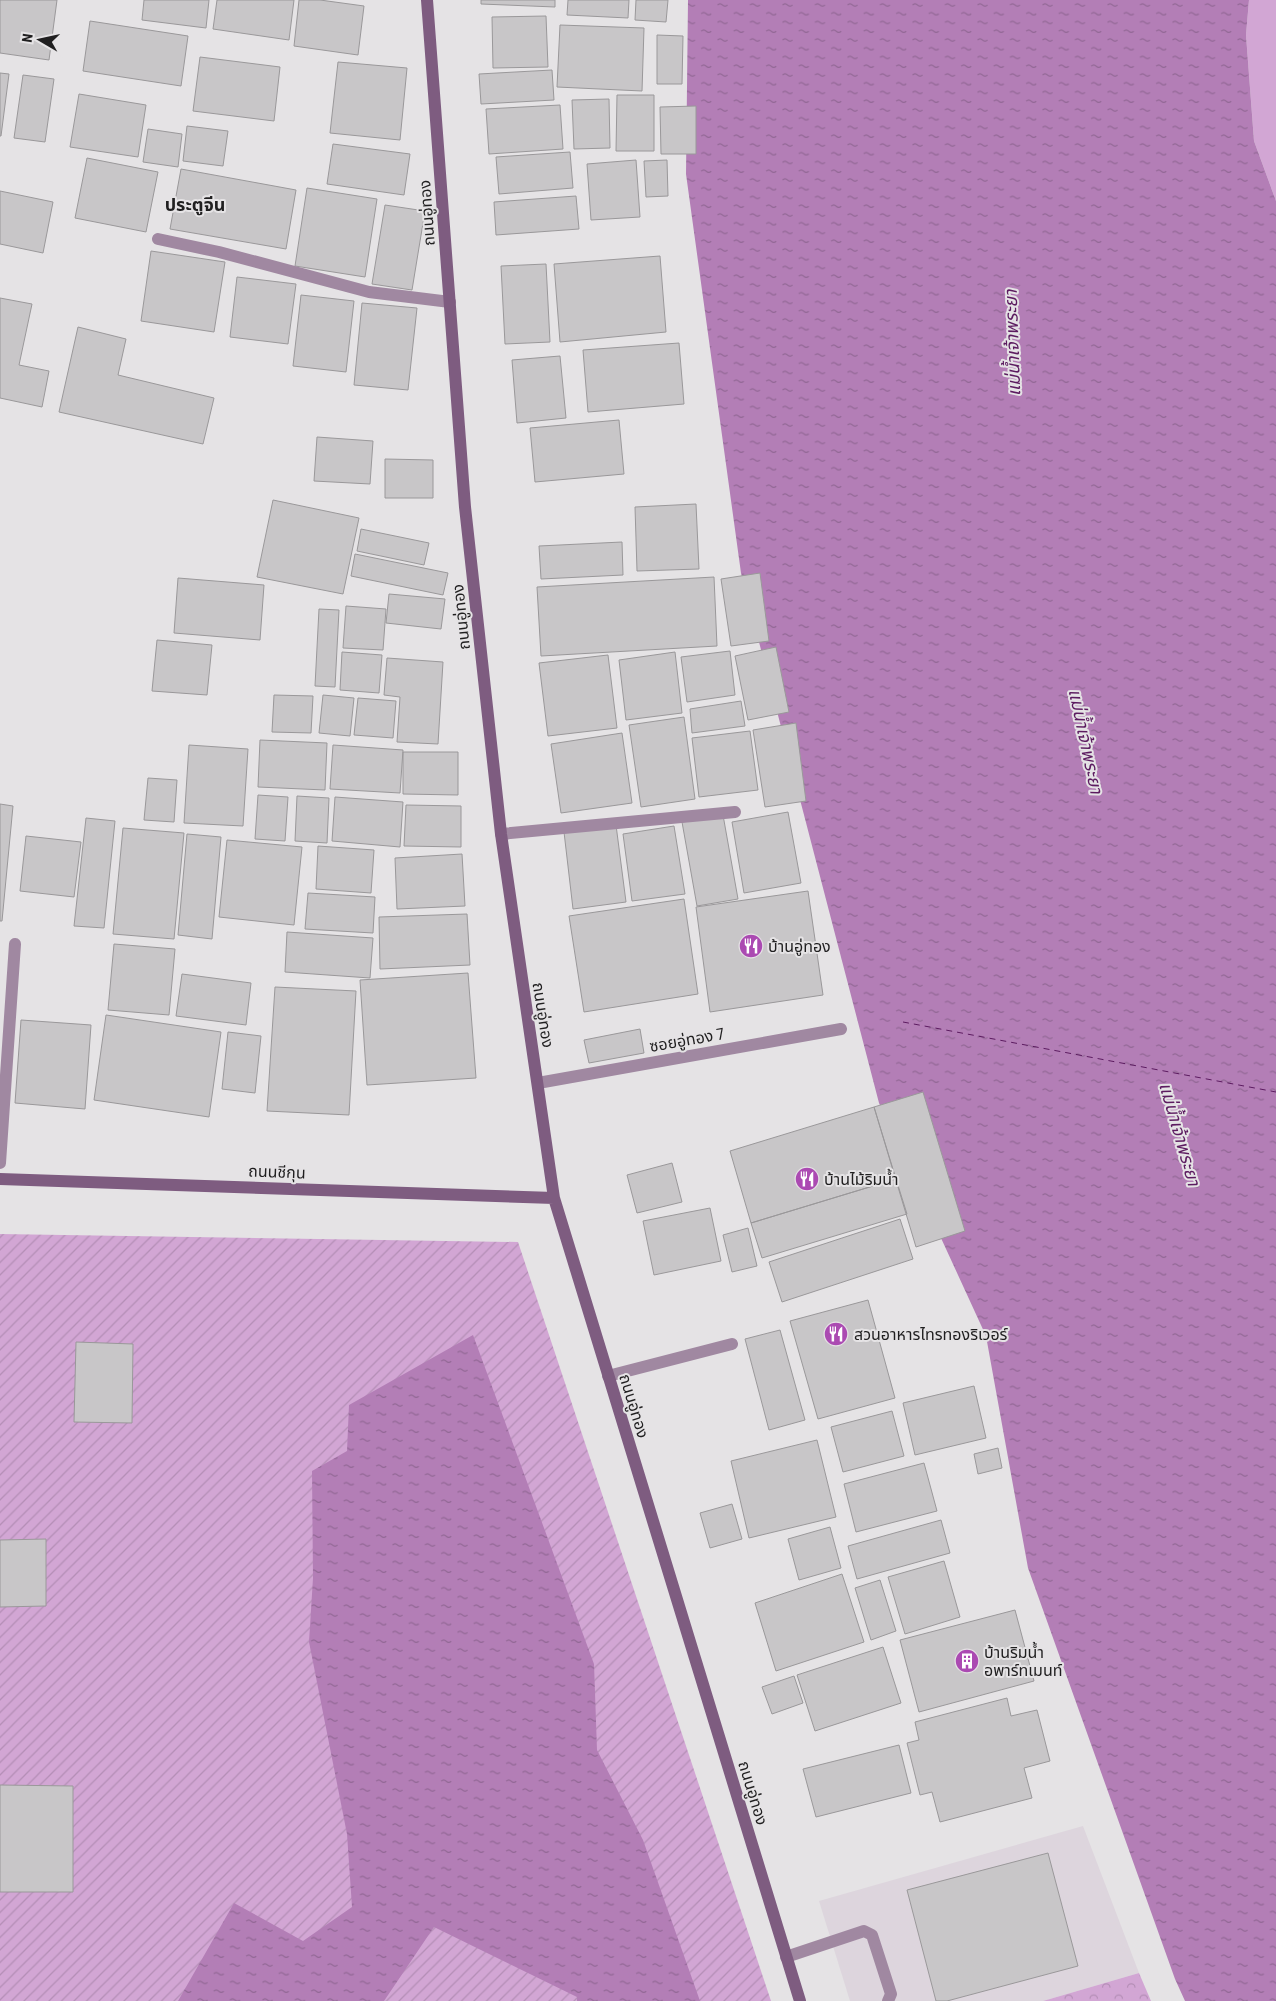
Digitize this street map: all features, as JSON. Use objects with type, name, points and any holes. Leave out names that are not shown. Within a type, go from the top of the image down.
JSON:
[{"type":"main road","name":"ถนนอู่ทอง","points":[[427,0],[465,507],[501,834],[554,1198],[800,2001]]},
{"type":"main road","name":"ถนนชีกุน","points":[[0,1180],[554,1198]]},
{"type":"street","points":[[158,239],[219,252],[369,292],[450,302]]},
{"type":"street","points":[[501,834],[735,812]]},
{"type":"street","points":[[0,1163],[15,944]]},
{"type":"street","name":"ซอยอู่ทอง 7","points":[[538,1083],[841,1029]]},
{"type":"street","points":[[608,1376],[732,1344]]},
{"type":"street","points":[[786,1957],[864,1931],[872,1935],[891,1994],[888,2001]]},
{"type":"shaded area","points":[[1083,1826],[1139,1973],[1043,2001],[850,2001],[819,1901]]},
{"type":"green space","points":[[1249,0],[1276,0],[1276,201],[1254,141],[1246,35]]},
{"type":"green space","points":[[0,1234],[518,1242],[771,2001],[0,2001]]},
{"type":"green space","points":[[1139,1973],[1151,2001],[1043,2001]]},
{"type":"water","name":"แม่น้ำเจ้าพระยา","points":[[688,0],[1249,0],[1246,35],[1254,141],[1276,201],[1276,2001],[1185,2001],[1175,1979],[1028,1568],[986,1336],[879,1103],[741,573],[686,174]]},
{"type":"water","points":[[473,1335],[594,1664],[597,1750],[643,1840],[700,2001],[577,2001],[577,1997],[434,1927],[384,2001],[178,2001],[234,1903],[303,1941],[352,1907],[347,1834],[309,1642],[313,1578],[312,1471],[347,1451],[349,1405]]},
{"type":"building","points":[[0,0],[57,0],[49,60],[0,53]]},
{"type":"building","points":[[144,0],[209,0],[206,28],[142,20]]},
{"type":"building","points":[[217,0],[294,0],[289,40],[213,29]]},
{"type":"building","points":[[299,0],[320,0],[364,6],[358,55],[294,46]]},
{"type":"building","points":[[481,0],[555,0],[555,7],[481,4]]},
{"type":"building","points":[[568,0],[629,0],[628,18],[567,15]]},
{"type":"building","points":[[636,0],[668,0],[666,22],[635,20]]},
{"type":"building","points":[[546,16],[548,67],[493,68],[492,17]]},
{"type":"building","points":[[90,21],[188,36],[181,86],[83,71]]},
{"type":"building","points":[[560,25],[644,28],[642,91],[557,87]]},
{"type":"building","points":[[657,35],[683,36],[682,84],[657,84]]},
{"type":"building","points":[[200,57],[280,67],[274,121],[193,111]]},
{"type":"building","points":[[338,62],[407,68],[400,140],[330,133]]},
{"type":"building","points":[[552,70],[554,100],[481,104],[479,74]]},
{"type":"building","points":[[0,73],[9,74],[1,136],[0,136]]},
{"type":"building","points":[[23,75],[54,79],[45,142],[14,138]]},
{"type":"building","points":[[79,94],[146,105],[138,157],[70,147]]},
{"type":"building","points":[[617,95],[654,95],[654,151],[616,151]]},
{"type":"building","points":[[609,99],[610,148],[574,149],[572,100]]},
{"type":"building","points":[[560,105],[563,149],[489,154],[486,109]]},
{"type":"building","points":[[696,106],[696,154],[661,154],[660,107]]},
{"type":"building","points":[[187,126],[228,131],[223,166],[183,161]]},
{"type":"building","points":[[148,129],[182,134],[178,167],[143,162]]},
{"type":"building","points":[[333,144],[410,154],[404,195],[327,184]]},
{"type":"building","points":[[570,152],[573,188],[499,194],[496,157]]},
{"type":"building","points":[[87,158],[158,172],[146,232],[75,218]]},
{"type":"building","points":[[636,160],[640,217],[591,220],[587,164]]},
{"type":"building","points":[[667,160],[668,196],[646,197],[644,161]]},
{"type":"building","points":[[181,169],[296,190],[286,249],[170,229]]},
{"type":"building","points":[[307,188],[377,199],[365,277],[295,266]]},
{"type":"building","points":[[0,191],[53,202],[43,253],[0,244]]},
{"type":"building","points":[[576,196],[579,229],[496,235],[494,202]]},
{"type":"building","points":[[385,205],[425,211],[412,290],[372,284]]},
{"type":"building","points":[[151,251],[225,262],[214,332],[141,321]]},
{"type":"building","points":[[660,256],[666,332],[560,342],[554,264]]},
{"type":"building","points":[[546,264],[550,342],[505,344],[501,266]]},
{"type":"building","points":[[237,277],[296,284],[288,344],[230,337]]},
{"type":"building","points":[[301,295],[354,301],[346,372],[293,366]]},
{"type":"building","points":[[0,298],[32,304],[19,365],[49,371],[42,407],[0,398]]},
{"type":"building","points":[[362,303],[417,308],[408,390],[354,385]]},
{"type":"building","points":[[78,327],[126,339],[118,375],[214,398],[203,444],[59,412]]},
{"type":"building","points":[[679,343],[684,404],[588,412],[583,350]]},
{"type":"building","points":[[560,356],[566,418],[517,423],[512,360]]},
{"type":"building","points":[[619,420],[624,474],[535,482],[530,428]]},
{"type":"building","points":[[317,437],[373,441],[370,484],[314,481]]},
{"type":"building","points":[[385,459],[433,460],[433,498],[385,498]]},
{"type":"building","points":[[273,500],[359,518],[343,594],[257,577]]},
{"type":"building","points":[[696,504],[699,569],[637,571],[635,507]]},
{"type":"building","points":[[361,529],[429,543],[424,565],[357,551]]},
{"type":"building","points":[[622,542],[623,575],[541,579],[539,546]]},
{"type":"building","points":[[355,554],[448,573],[443,595],[351,576]]},
{"type":"building","points":[[760,573],[769,641],[731,646],[721,579]]},
{"type":"building","points":[[714,577],[717,646],[541,656],[537,587]]},
{"type":"building","points":[[178,578],[264,585],[260,640],[174,633]]},
{"type":"building","points":[[389,594],[445,599],[441,629],[386,623]]},
{"type":"building","points":[[346,606],[386,609],[383,650],[343,648]]},
{"type":"building","points":[[319,609],[339,610],[335,687],[315,686]]},
{"type":"building","points":[[157,640],[212,645],[207,695],[152,691]]},
{"type":"building","points":[[776,647],[789,712],[748,720],[735,656]]},
{"type":"building","points":[[730,651],[735,695],[687,702],[681,657]]},
{"type":"building","points":[[342,652],[382,655],[379,693],[340,690]]},
{"type":"building","points":[[675,652],[682,713],[626,720],[619,660]]},
{"type":"building","points":[[608,655],[617,728],[548,736],[539,663]]},
{"type":"building","points":[[387,658],[443,662],[438,744],[397,742],[400,697],[384,695]]},
{"type":"building","points":[[274,695],[313,696],[311,733],[272,732]]},
{"type":"building","points":[[323,695],[354,698],[350,736],[319,733]]},
{"type":"building","points":[[358,698],[396,701],[393,738],[354,735]]},
{"type":"building","points":[[741,701],[745,726],[692,733],[690,709]]},
{"type":"building","points":[[684,717],[695,799],[641,807],[629,725]]},
{"type":"building","points":[[796,723],[806,801],[765,807],[753,730]]},
{"type":"building","points":[[750,731],[758,790],[699,797],[692,738]]},
{"type":"building","points":[[622,733],[632,803],[561,813],[551,744]]},
{"type":"building","points":[[260,740],[327,743],[325,790],[258,787]]},
{"type":"building","points":[[189,745],[248,749],[243,826],[184,823]]},
{"type":"building","points":[[333,745],[403,750],[400,793],[330,789]]},
{"type":"building","points":[[403,752],[458,752],[458,795],[403,794]]},
{"type":"building","points":[[148,778],[177,780],[174,822],[144,820]]},
{"type":"building","points":[[258,795],[288,797],[285,841],[255,839]]},
{"type":"building","points":[[297,796],[329,798],[327,843],[295,841]]},
{"type":"building","points":[[335,797],[403,802],[400,847],[332,841]]},
{"type":"building","points":[[0,804],[13,806],[2,921],[0,921]]},
{"type":"building","points":[[406,805],[461,806],[461,847],[404,846]]},
{"type":"building","points":[[788,812],[801,883],[744,893],[732,822]]},
{"type":"building","points":[[723,815],[738,899],[697,906],[682,822]]},
{"type":"building","points":[[86,818],[115,821],[104,928],[74,926]]},
{"type":"building","points":[[616,825],[626,902],[573,909],[564,832]]},
{"type":"building","points":[[674,826],[685,894],[632,901],[623,834]]},
{"type":"building","points":[[123,828],[184,833],[174,939],[113,934]]},
{"type":"building","points":[[187,834],[221,837],[212,939],[178,935]]},
{"type":"building","points":[[26,836],[81,842],[74,897],[20,891]]},
{"type":"building","points":[[227,840],[302,847],[294,925],[219,917]]},
{"type":"building","points":[[318,846],[374,850],[371,893],[316,889]]},
{"type":"building","points":[[462,854],[465,906],[397,909],[395,858]]},
{"type":"building","points":[[808,891],[823,995],[710,1012],[696,907]]},
{"type":"building","points":[[308,893],[375,897],[373,933],[305,929]]},
{"type":"building","points":[[684,899],[698,994],[584,1012],[569,916]]},
{"type":"building","points":[[467,914],[470,965],[380,969],[379,917]]},
{"type":"building","points":[[287,932],[373,938],[370,978],[285,972]]},
{"type":"building","points":[[114,944],[175,949],[169,1015],[108,1010]]},
{"type":"building","points":[[468,973],[476,1078],[367,1085],[360,980]]},
{"type":"building","points":[[182,974],[251,983],[246,1025],[176,1016]]},
{"type":"building","points":[[275,987],[356,991],[349,1115],[267,1111]]},
{"type":"building","points":[[106,1015],[221,1032],[209,1117],[94,1100]]},
{"type":"building","points":[[21,1020],[91,1025],[85,1109],[15,1103]]},
{"type":"building","points":[[640,1029],[644,1053],[589,1063],[584,1040]]},
{"type":"building","points":[[228,1032],[261,1036],[255,1093],[222,1089]]},
{"type":"building","points":[[923,1092],[965,1231],[916,1247],[874,1107]]},
{"type":"building","points":[[874,1107],[896,1179],[751,1223],[730,1151]]},
{"type":"building","points":[[672,1163],[682,1202],[637,1213],[627,1175]]},
{"type":"building","points":[[896,1179],[907,1214],[762,1258],[751,1223]]},
{"type":"building","points":[[710,1208],[721,1261],[654,1275],[643,1221]]},
{"type":"building","points":[[900,1219],[913,1259],[782,1302],[769,1262]]},
{"type":"building","points":[[748,1228],[757,1266],[732,1272],[723,1235]]},
{"type":"building","points":[[868,1300],[895,1398],[818,1419],[790,1321]]},
{"type":"building","points":[[780,1330],[805,1420],[769,1430],[745,1339]]},
{"type":"building","points":[[76,1342],[133,1344],[132,1423],[74,1422]]},
{"type":"building","points":[[974,1386],[986,1438],[915,1455],[903,1403]]},
{"type":"building","points":[[892,1411],[904,1456],[843,1472],[831,1427]]},
{"type":"building","points":[[817,1440],[836,1517],[749,1538],[731,1461]]},
{"type":"building","points":[[998,1448],[1002,1468],[978,1474],[974,1454]]},
{"type":"building","points":[[924,1463],[937,1511],[856,1532],[844,1484]]},
{"type":"building","points":[[732,1504],[742,1539],[710,1548],[700,1513]]},
{"type":"building","points":[[941,1520],[950,1553],[857,1579],[848,1546]]},
{"type":"building","points":[[830,1527],[841,1568],[799,1580],[788,1539]]},
{"type":"building","points":[[46,1539],[46,1606],[0,1607],[0,1540]]},
{"type":"building","points":[[944,1561],[960,1617],[905,1634],[888,1577]]},
{"type":"building","points":[[842,1574],[864,1642],[776,1671],[755,1603]]},
{"type":"building","points":[[880,1580],[896,1631],[871,1640],[855,1588]]},
{"type":"building","name":"บ้านริมน้ำ อพาร์ทเมนท์","points":[[1015,1610],[1034,1681],[919,1712],[900,1640]]},
{"type":"building","points":[[883,1647],[901,1703],[815,1731],[797,1675]]},
{"type":"building","points":[[794,1676],[803,1703],[772,1714],[762,1687]]},
{"type":"building","points":[[1007,1698],[1011,1716],[1037,1710],[1050,1761],[1024,1768],[1032,1798],[940,1822],[932,1792],[920,1795],[907,1743],[919,1740],[915,1722]]},
{"type":"building","points":[[899,1745],[911,1793],[816,1817],[803,1769]]},
{"type":"building","points":[[0,1785],[73,1786],[73,1892],[0,1892]]},
{"type":"building","points":[[1048,1853],[1078,1966],[947,2001],[936,2001],[907,1890]]},
{"type":"ferry route","points":[[903,1022],[1276,1092]]},
{"type":"place","name":"บ้านอู่ทอง","points":[[751,946]]},
{"type":"place","name":"บ้านไม้ริมน้ำ","points":[[807,1179]]},
{"type":"place","name":"สวนอาหารไทรทองริเวอร์","points":[[836,1334]]},
{"type":"place","name":"บ้านริมน้ำ อพาร์ทเมนท์","points":[[967,1661]]},
{"type":"district","name":"ประตูจีน","points":[[195,204]]}]
